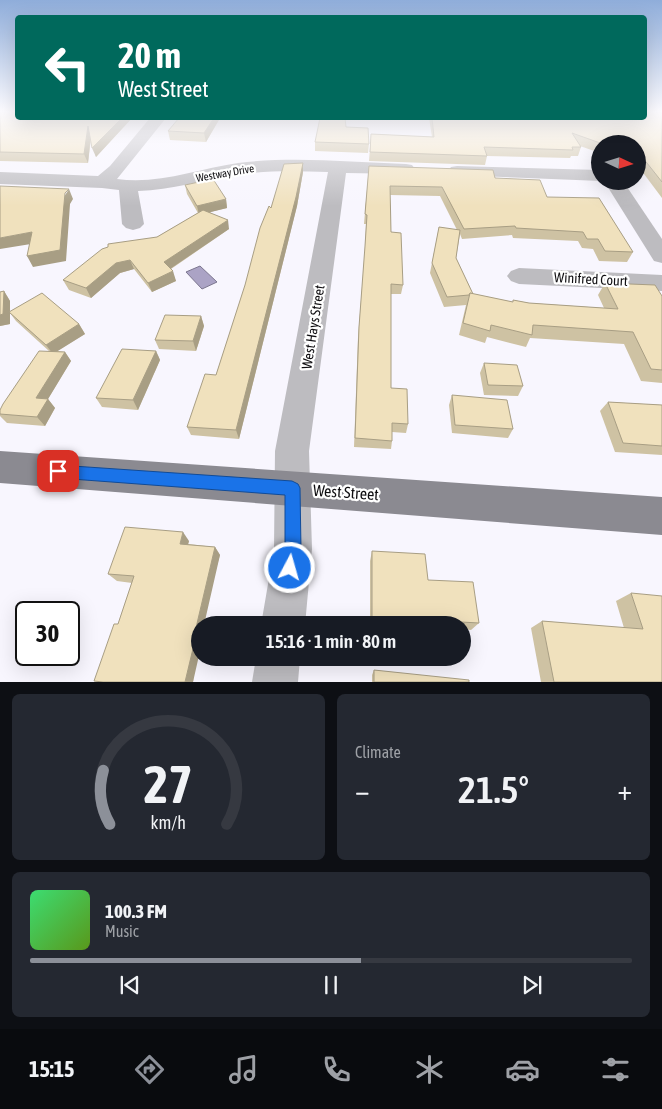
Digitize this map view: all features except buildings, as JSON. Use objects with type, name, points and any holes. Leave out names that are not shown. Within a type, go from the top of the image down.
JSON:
[{"type":"main road","name":"West Street","points":[[0,467],[662,516]]},
{"type":"street","points":[[102,182],[116,170],[138,143]]},
{"type":"street","name":"Westway Drive","points":[[0,178],[102,182],[128,186],[159,185],[237,169],[269,166],[338,166],[591,176]]},
{"type":"street","name":"West Hays Street","points":[[284,616],[293,549],[292,451],[338,166]]},
{"type":"street","points":[[128,186],[133,224]]},
{"type":"street","points":[[619,190],[662,256]]},
{"type":"street","name":"Winifred Court","points":[[519,276],[662,283]]},
{"type":"street","points":[[275,682],[277,666]]},
{"type":"shaded area","points":[[200,266],[217,282],[202,289],[186,272]]},
{"type":"route","points":[[58,471],[292,488],[293,549],[290,568]]}]
